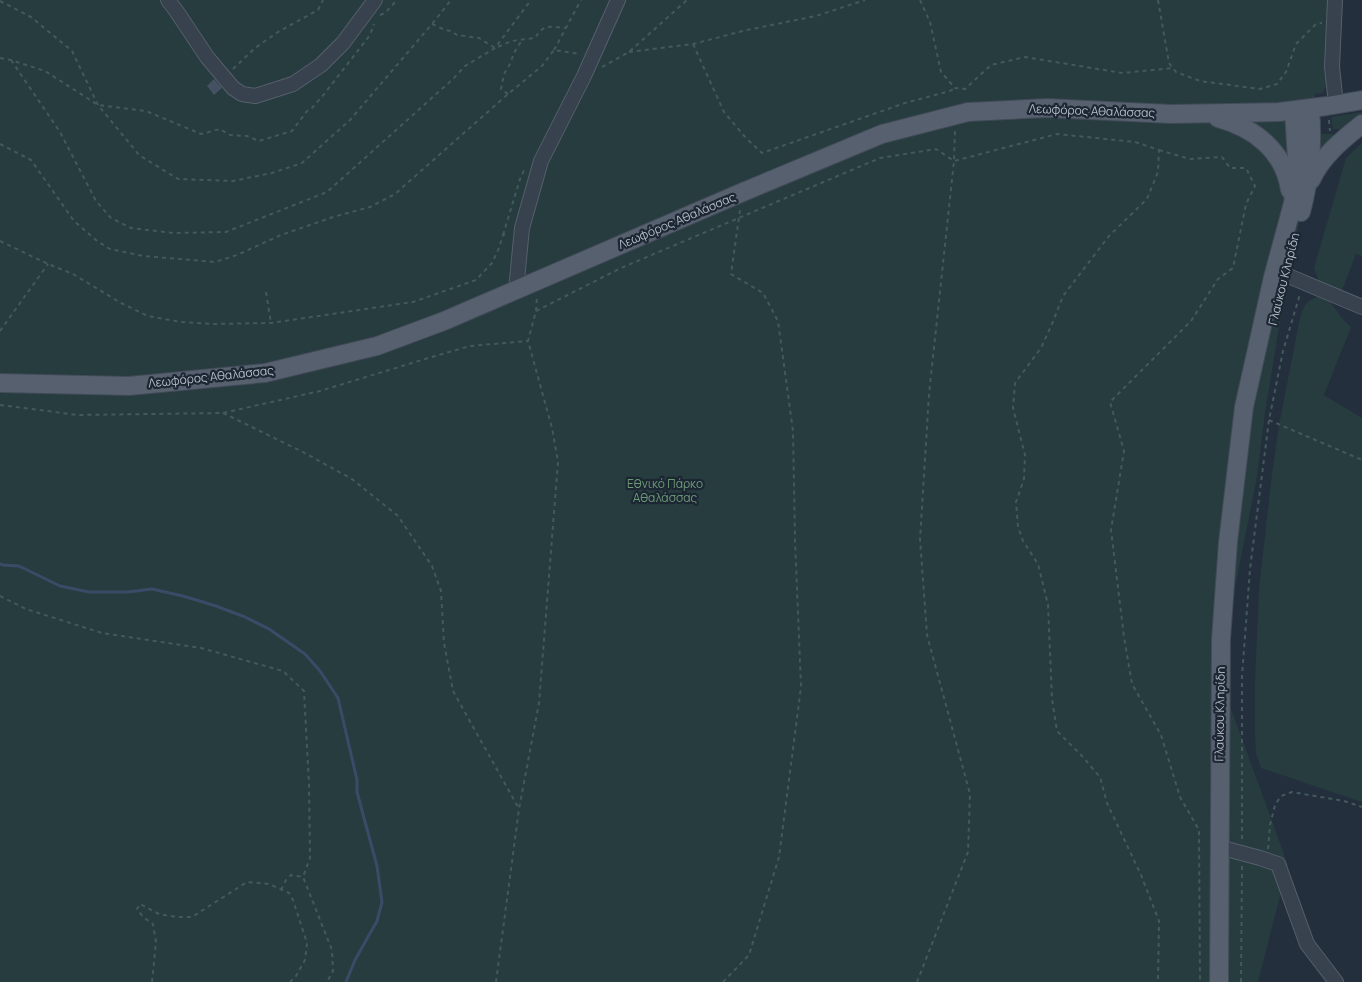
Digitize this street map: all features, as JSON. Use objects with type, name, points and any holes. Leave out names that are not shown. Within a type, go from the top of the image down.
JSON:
[{"type":"main road","name":"Λεωφόρος Αθαλάσσας","points":[[0,383],[129,386],[264,373],[377,346],[444,321],[882,134],[968,112],[1047,108],[1196,114],[1302,110],[1362,100]]},
{"type":"main road","name":"Γλαύκου Κληρίδη","points":[[1240,447],[1307,189],[1312,137],[1302,110]]},
{"type":"main road","name":"Γλαύκου Κληρίδη","points":[[1219,982],[1221,639],[1228,542],[1244,407],[1273,277],[1292,203],[1302,110]]},
{"type":"main road","points":[[1196,114],[1242,126],[1271,147],[1286,172],[1292,203]]},
{"type":"main road","points":[[1307,189],[1315,171],[1323,160],[1362,124]]},
{"type":"street","points":[[168,0],[207,57],[233,88],[242,94],[255,96],[293,84],[320,65],[343,43],[375,0]]},
{"type":"street","points":[[516,290],[522,228],[541,161],[584,76],[618,0]]},
{"type":"street","points":[[1335,0],[1332,67],[1336,105]]},
{"type":"street","points":[[1286,275],[1362,307]]},
{"type":"street","points":[[1219,847],[1278,864],[1307,944],[1336,982]]},
{"type":"path","points":[[224,78],[254,48],[278,32],[318,10],[323,0]]},
{"type":"path","points":[[0,1],[31,18],[72,52],[98,106],[139,156],[178,179],[233,181],[272,172],[302,162],[350,120],[451,0]]},
{"type":"path","points":[[494,48],[531,0]]},
{"type":"path","points":[[0,144],[31,160],[74,221],[110,249],[143,256],[215,262],[237,255],[281,235],[333,217],[370,207],[395,194],[542,66],[554,50],[581,0]]},
{"type":"path","points":[[584,76],[629,52],[687,0]]},
{"type":"path","points":[[629,52],[693,44],[747,30],[816,16],[865,0]]},
{"type":"path","points":[[920,0],[930,22],[941,72],[954,88],[965,90],[991,66],[1025,57],[1122,73],[1173,68]]},
{"type":"path","points":[[1158,0],[1169,63],[1176,72],[1200,81],[1260,89],[1277,84],[1286,72],[1296,44],[1316,24],[1333,21]]},
{"type":"path","points":[[432,24],[457,35],[479,38],[494,48]]},
{"type":"path","points":[[11,60],[60,132],[96,201],[111,218],[131,228],[174,233],[226,232],[327,192],[466,66],[494,48],[512,41],[535,38],[544,27],[566,28]]},
{"type":"path","points":[[508,94],[501,89],[504,74],[522,40]]},
{"type":"path","points":[[693,44],[724,112],[746,138],[762,153],[905,103],[950,91],[954,88]]},
{"type":"path","points":[[554,50],[581,55]]},
{"type":"path","points":[[0,58],[45,71],[98,106]]},
{"type":"path","points":[[917,982],[968,852],[970,794],[927,635],[920,539],[929,394],[954,161],[955,115]]},
{"type":"path","points":[[536,311],[621,268],[880,158],[936,149],[954,161],[1058,134],[1135,142],[1190,159],[1222,157],[1230,168],[1246,168],[1255,186],[1246,204],[1233,268],[1218,278],[1191,321],[1110,402],[1124,451],[1111,530],[1124,637],[1132,684],[1161,735],[1180,797],[1199,830],[1200,982]]},
{"type":"path","points":[[1158,982],[1159,921],[1107,803],[1100,777],[1057,731],[1052,699],[1048,605],[1038,564],[1023,541],[1018,527],[1016,502],[1024,479],[1025,455],[1013,408],[1015,383],[1041,348],[1063,296],[1110,236],[1147,199],[1158,172],[1159,150]]},
{"type":"path","points":[[0,241],[73,274],[121,303],[148,316],[181,322],[212,324],[272,322],[413,302],[476,280],[492,263],[499,248],[520,179],[528,162]]},
{"type":"path","points":[[723,982],[749,955],[779,858],[801,687],[793,431],[778,321],[763,293],[731,274],[743,192]]},
{"type":"path","points":[[503,235],[522,228]]},
{"type":"path","points":[[0,331],[48,264]]},
{"type":"path","points":[[496,982],[519,809],[539,703],[558,462],[552,428],[528,341],[538,298],[534,282]]},
{"type":"path","points":[[1241,982],[1242,676],[1250,570],[1269,420],[1283,351],[1303,282]]},
{"type":"path","points":[[266,292],[272,322]]},
{"type":"path","points":[[0,405],[78,414],[223,413],[320,391],[470,346],[528,341]]},
{"type":"path","points":[[223,413],[301,451],[352,479],[398,516],[432,566],[441,591],[444,643],[453,691],[519,809]]},
{"type":"path","points":[[1269,420],[1362,460]]},
{"type":"path","points":[[0,596],[26,609],[102,633],[201,648],[283,671],[304,691],[309,784],[310,858],[303,877],[332,950],[332,971],[327,982]]},
{"type":"path","points":[[1260,858],[1268,848],[1270,826],[1275,805],[1281,796],[1292,792],[1344,802],[1362,808]]},
{"type":"path","points":[[281,890],[291,875],[303,877]]},
{"type":"path","points":[[152,982],[156,942],[153,924],[143,917],[137,909],[140,904],[159,914],[192,917],[247,882],[269,884],[289,893],[293,900],[307,942],[305,960],[296,976],[290,982]]},
{"type":"green space","name":"Εθνικό Πάρκο Αθαλάσσας","points":[[0,0],[1330,0],[1326,61],[1327,84],[1323,93],[1315,94],[1310,158],[1285,303],[1279,327],[1257,477],[1218,673],[1288,865],[1258,982],[0,982]]},
{"type":"green space","points":[[1362,112],[1362,116],[1343,132],[1340,129],[1333,129],[1331,117]]},
{"type":"green space","points":[[1320,134],[1337,135],[1322,149],[1319,147]]},
{"type":"green space","points":[[1362,143],[1362,256],[1356,254],[1341,293],[1320,284],[1314,268],[1346,158]]},
{"type":"green space","points":[[1320,297],[1331,304],[1351,327],[1324,395],[1362,418],[1362,802],[1261,768],[1256,753],[1255,681],[1259,589],[1272,474],[1279,425],[1300,318],[1306,304],[1312,299]]},
{"type":"building","points":[[214,79],[222,88],[214,95],[207,86]]},
{"type":"waterway","points":[[0,564],[19,566],[60,586],[89,592],[128,592],[152,589],[216,606],[269,629],[305,654],[320,671],[338,698],[357,780],[357,792],[377,866],[382,902],[377,921],[355,960],[346,982]]}]
